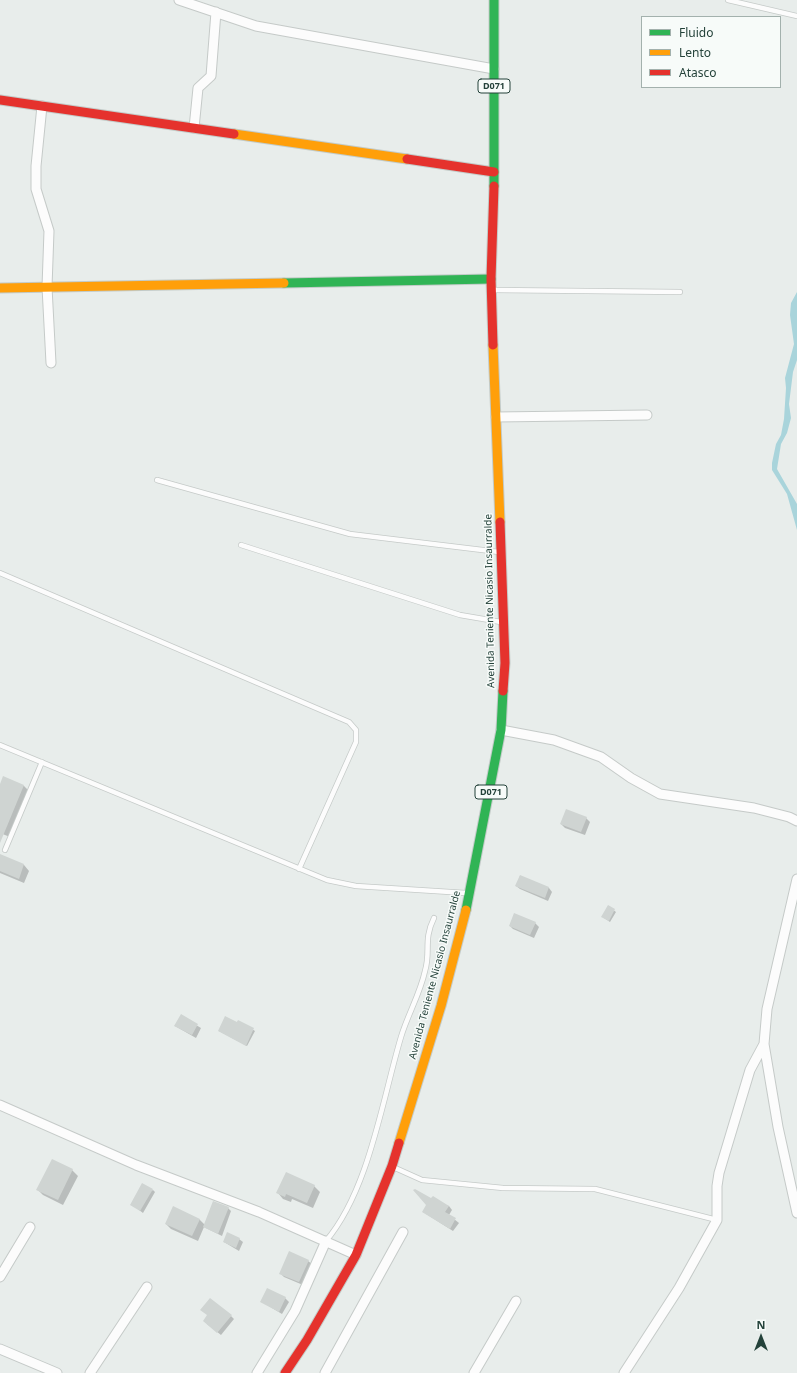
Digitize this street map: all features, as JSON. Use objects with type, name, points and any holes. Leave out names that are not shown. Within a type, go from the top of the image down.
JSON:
[{"type":"main road","name":"D071","points":[[494,0],[494,172]]},
{"type":"main road","points":[[0,100],[494,172]]},
{"type":"main road","name":"Avenida Teniente Nicasio Insaurralde","points":[[285,1373],[307,1340],[356,1255],[392,1166],[441,1006],[469,893],[501,730],[504,663],[491,279],[494,172]]},
{"type":"main road","points":[[0,288],[491,279]]},
{"type":"street","points":[[179,0],[256,26],[494,69]]},
{"type":"street","points":[[194,128],[198,88],[211,76],[216,12]]},
{"type":"street","points":[[42,106],[36,166],[36,189],[49,231],[47,287],[51,363]]},
{"type":"street","points":[[496,417],[647,415]]},
{"type":"street","points":[[501,730],[554,740],[601,757],[631,778],[660,794],[754,808],[789,816],[797,821]]},
{"type":"street","points":[[797,878],[767,1009],[764,1044],[778,1126],[797,1213]]},
{"type":"street","points":[[624,1373],[679,1288],[717,1220],[716,1186],[719,1173],[750,1070],[764,1044]]},
{"type":"street","points":[[0,1105],[136,1165],[259,1212],[356,1255]]},
{"type":"street","points":[[0,1277],[30,1227]]},
{"type":"street","points":[[325,1373],[403,1232]]},
{"type":"street","points":[[257,1373],[295,1311],[326,1241]]},
{"type":"street","points":[[90,1373],[147,1287]]},
{"type":"street","points":[[474,1373],[516,1300]]},
{"type":"street","points":[[0,1349],[57,1373]]},
{"type":"lane","points":[[728,0],[797,16]]},
{"type":"lane","points":[[492,290],[680,292]]},
{"type":"lane","points":[[157,480],[350,534],[501,552]]},
{"type":"lane","points":[[241,544],[460,615],[503,622]]},
{"type":"lane","points":[[0,572],[349,722],[356,730],[356,742],[299,869]]},
{"type":"lane","points":[[0,745],[327,880],[356,886],[469,893]]},
{"type":"lane","points":[[5,850],[42,762]]},
{"type":"lane","points":[[326,1241],[347,1210],[380,1119],[404,1028],[426,970],[427,936],[434,918]]},
{"type":"lane","points":[[392,1166],[422,1180],[503,1188],[595,1189],[717,1220]]},
{"type":"water","points":[[797,292],[797,360],[793,372],[789,404],[791,418],[787,433],[781,444],[777,469],[797,504],[797,530],[787,494],[772,470],[772,463],[776,444],[781,435],[784,419],[786,388],[785,378],[794,344],[790,315],[791,303]]},
{"type":"building","points":[[3,776],[24,785],[0,843],[0,784]]},
{"type":"building","points":[[566,809],[587,817],[581,832],[560,824]]},
{"type":"building","points":[[0,854],[24,864],[19,879],[0,871]]},
{"type":"building","points":[[520,875],[549,887],[545,898],[515,886]]},
{"type":"building","points":[[608,905],[615,909],[609,921],[601,917]]},
{"type":"building","points":[[514,913],[536,922],[530,935],[509,926]]},
{"type":"building","points":[[181,1014],[198,1024],[192,1035],[174,1026]]},
{"type":"building","points":[[225,1016],[237,1022],[238,1020],[254,1028],[246,1046],[218,1031]]},
{"type":"building","points":[[52,1159],[73,1169],[58,1200],[36,1190]]},
{"type":"building","points":[[286,1172],[315,1185],[307,1203],[286,1194],[285,1197],[276,1193]]},
{"type":"building","points":[[142,1183],[153,1189],[140,1211],[130,1205]]},
{"type":"building","points":[[415,1189],[431,1198],[433,1196],[449,1206],[445,1212],[456,1218],[450,1229],[422,1212],[426,1205],[413,1190]]},
{"type":"building","points":[[213,1201],[229,1207],[218,1234],[203,1227]]},
{"type":"building","points":[[173,1206],[200,1219],[192,1236],[165,1224]]},
{"type":"building","points":[[227,1232],[240,1238],[236,1248],[223,1242]]},
{"type":"building","points":[[289,1251],[309,1260],[299,1282],[279,1274]]},
{"type":"building","points":[[267,1288],[286,1297],[279,1312],[260,1302]]},
{"type":"building","points":[[210,1298],[232,1315],[217,1333],[203,1321],[207,1315],[200,1310]]},
{"type":"traffic: fast","points":[[494,0],[494,186]]},
{"type":"traffic: fast","points":[[284,283],[491,279]]},
{"type":"traffic: fast","points":[[466,910],[501,730],[503,691]]},
{"type":"traffic: slow","points":[[234,134],[407,159]]},
{"type":"traffic: slow","points":[[0,288],[284,283]]},
{"type":"traffic: slow","points":[[493,345],[500,522]]},
{"type":"traffic: slow","points":[[399,1143],[441,1006],[466,910]]},
{"type":"traffic: jam","points":[[0,100],[234,134]]},
{"type":"traffic: jam","points":[[407,159],[494,172]]},
{"type":"traffic: jam","points":[[493,345],[491,279],[494,186]]},
{"type":"traffic: jam","points":[[500,522],[505,663],[503,691]]},
{"type":"traffic: jam","points":[[285,1373],[307,1340],[356,1255],[392,1166],[399,1143]]}]
